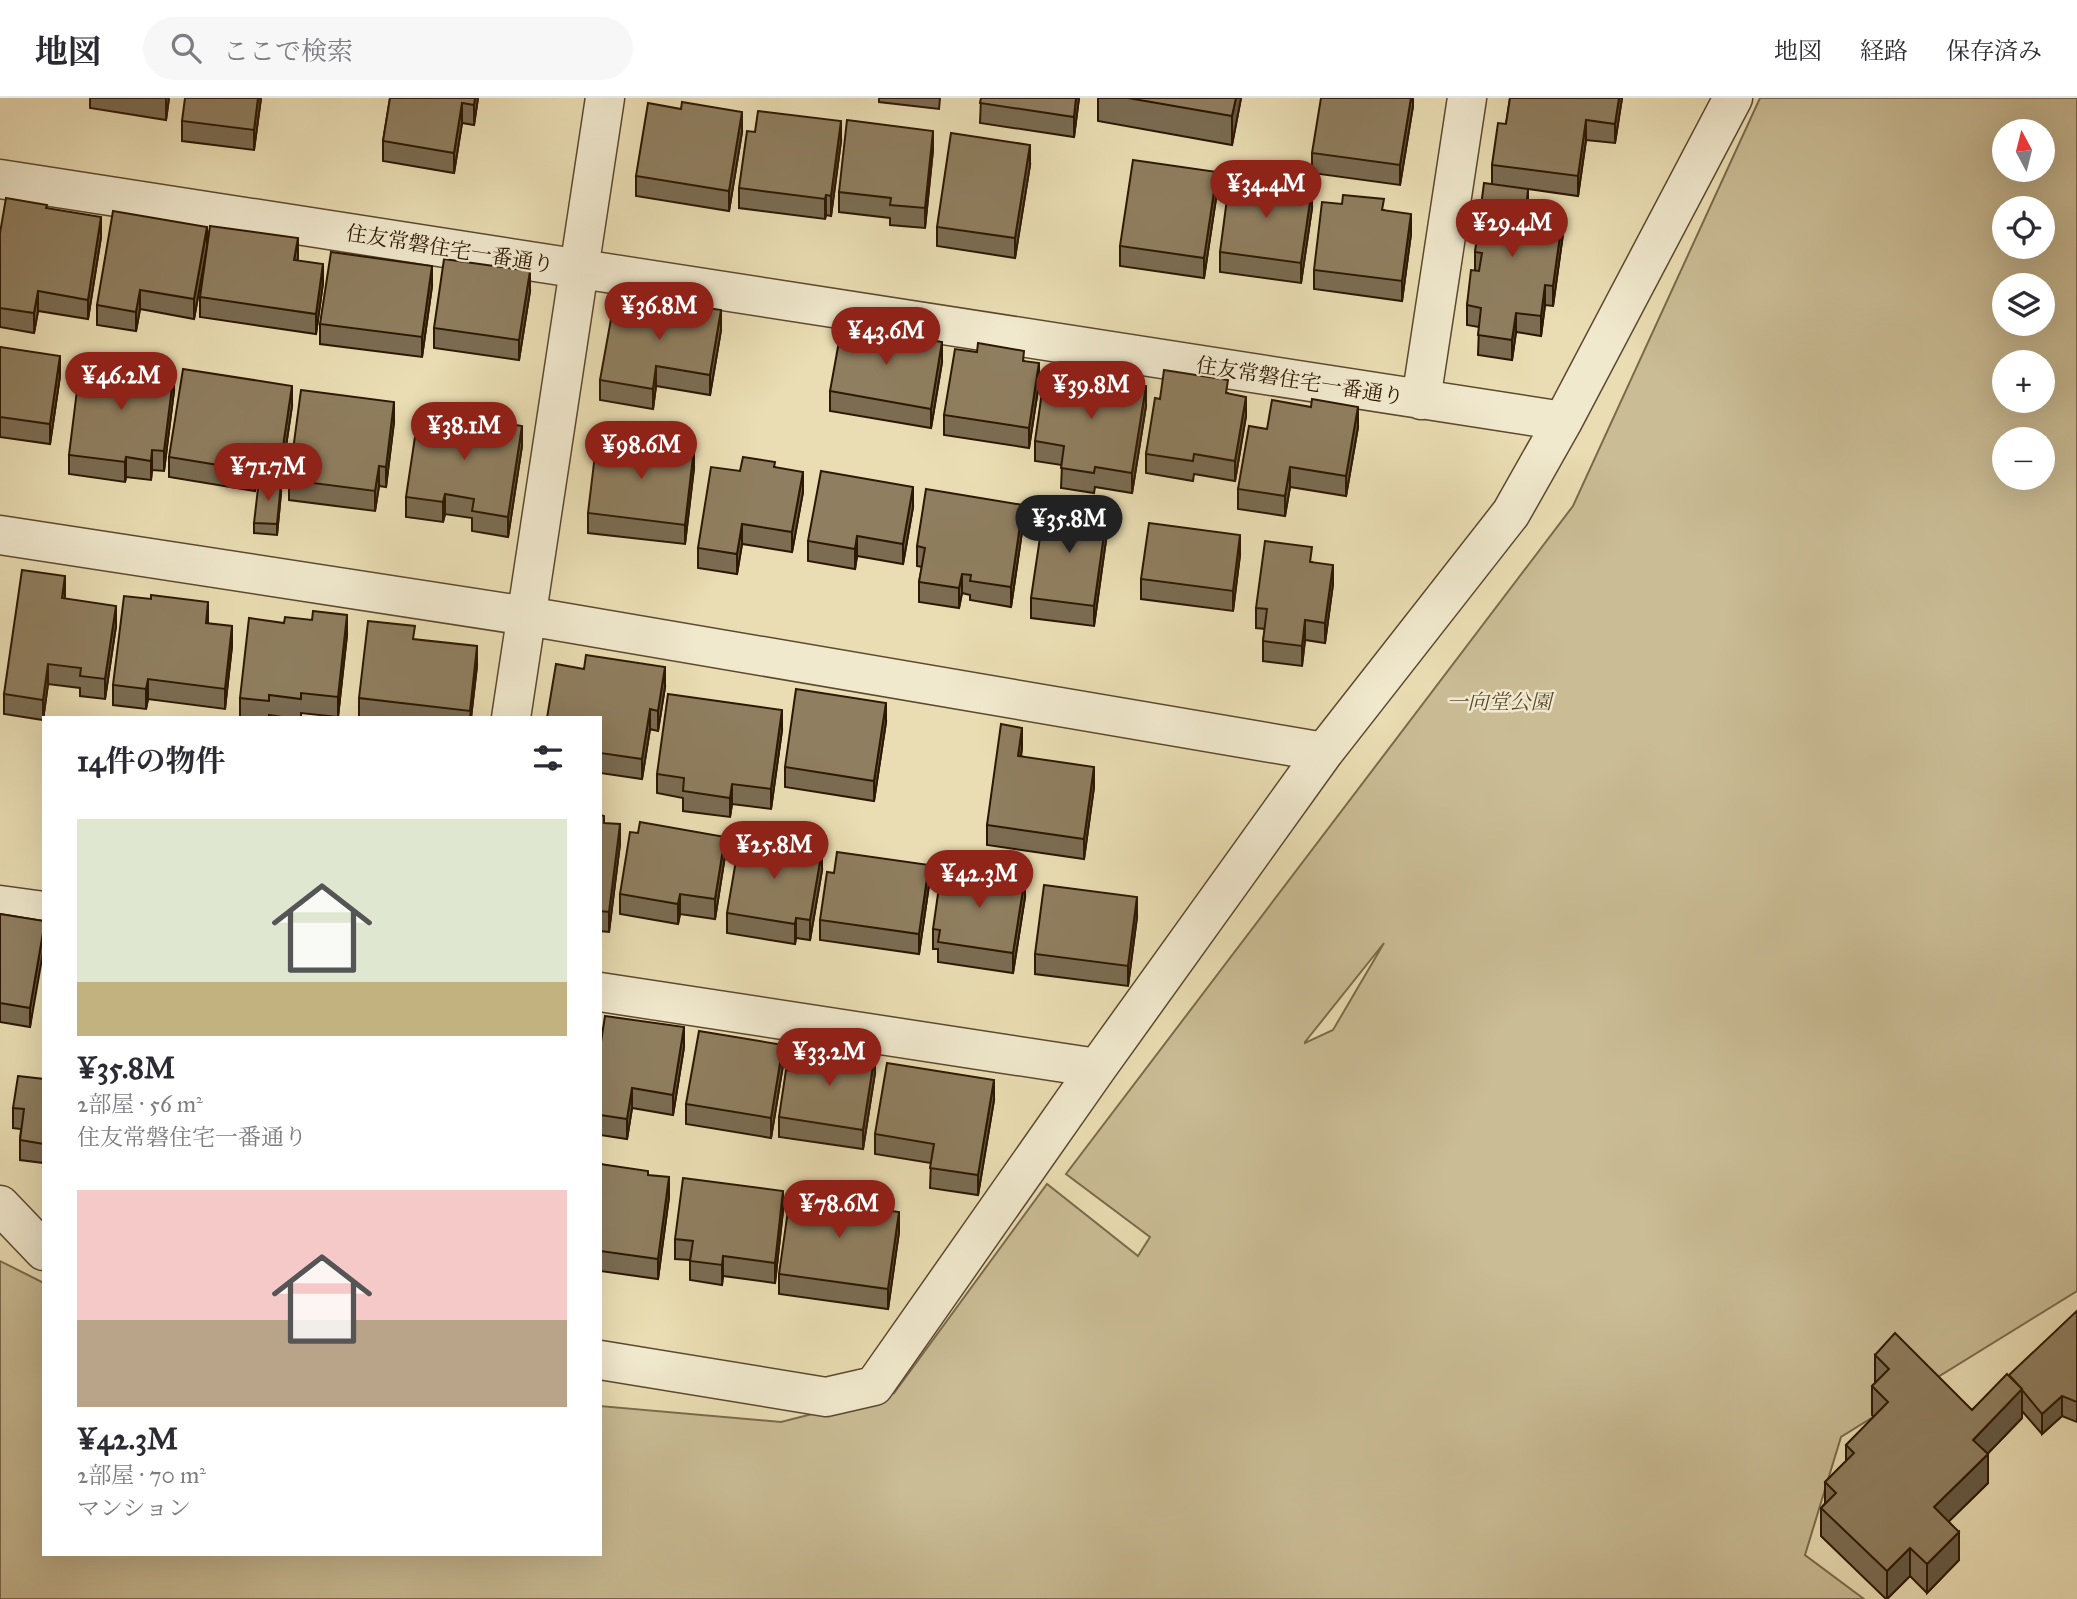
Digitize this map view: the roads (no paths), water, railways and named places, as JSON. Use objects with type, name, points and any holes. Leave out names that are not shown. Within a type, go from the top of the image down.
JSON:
[{"type":"street","points":[[511,716],[606,98]]},
{"type":"street","points":[[1421,400],[1467,98]]},
{"type":"street","points":[[602,1360],[826,1397],[874,1386],[1097,1068],[1324,752],[1511,513],[1563,421],[1733,98]]},
{"type":"street","name":"住友常磐住宅一番通り","points":[[0,179],[1563,421]]},
{"type":"street","points":[[0,535],[527,617],[1324,752]]},
{"type":"street","points":[[0,905],[42,911]]},
{"type":"street","points":[[602,992],[1097,1068]]},
{"type":"street","points":[[0,1205],[42,1249]]},
{"type":"park label","name":"一向堂公園","points":[[1499,702]]}]
